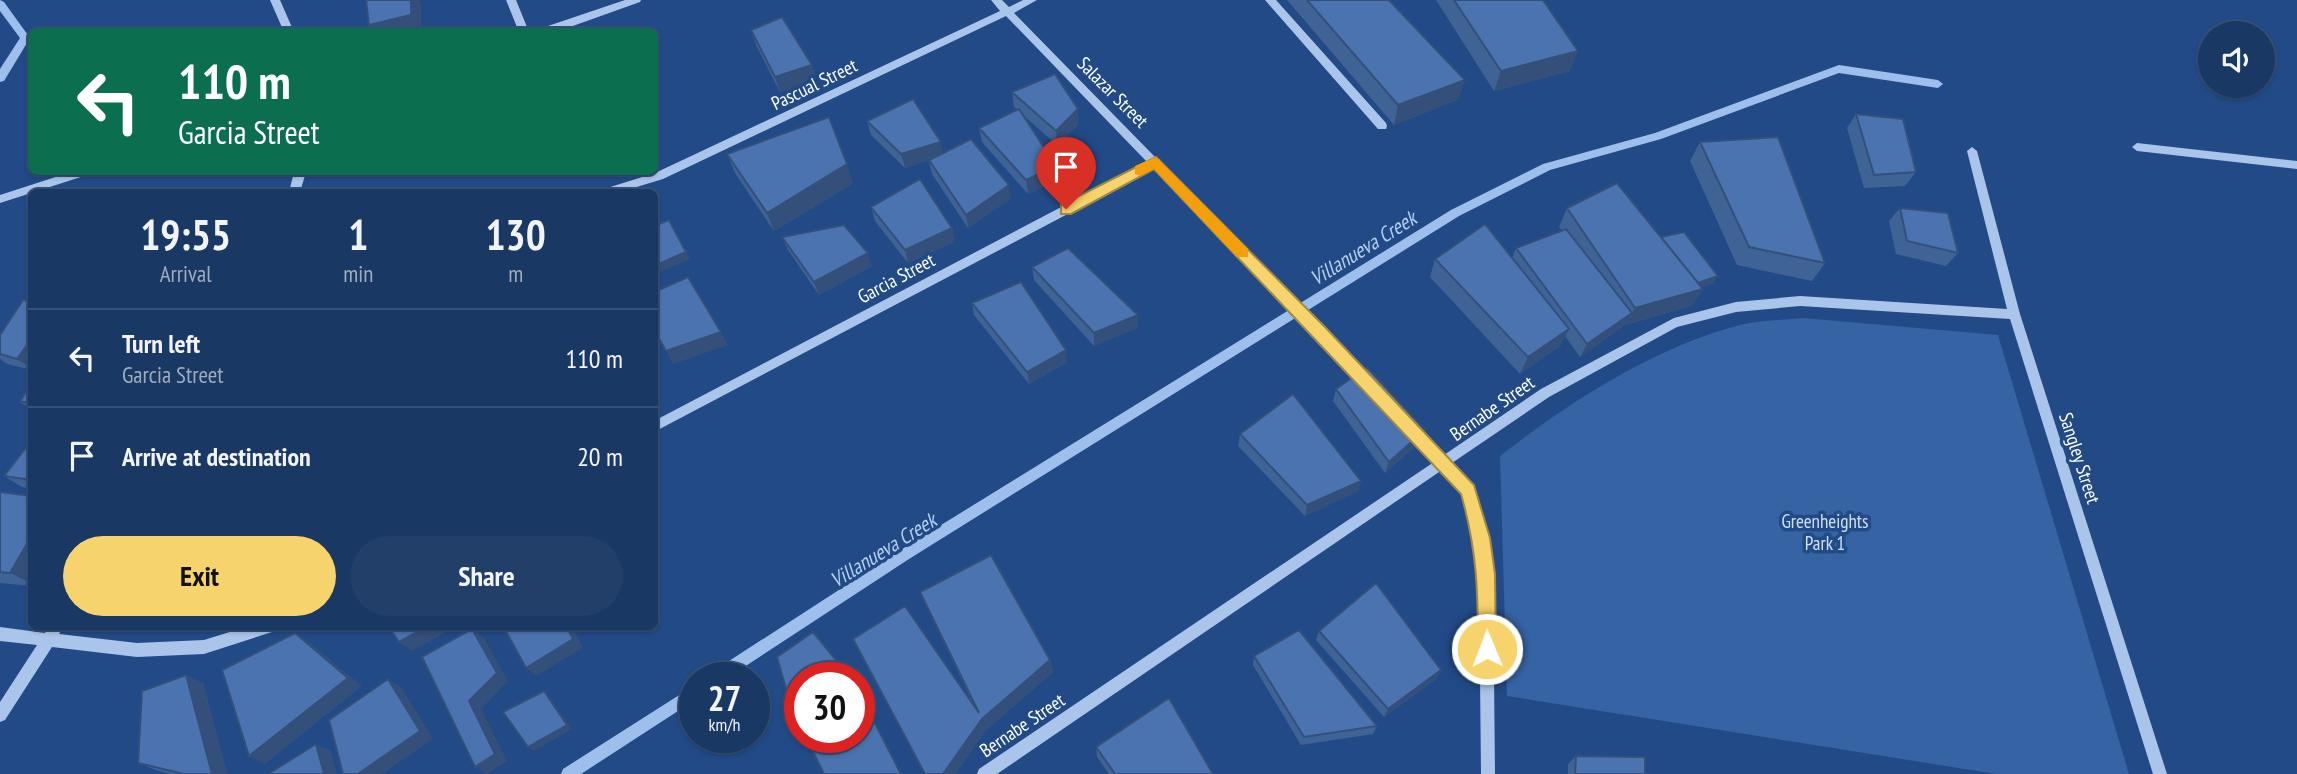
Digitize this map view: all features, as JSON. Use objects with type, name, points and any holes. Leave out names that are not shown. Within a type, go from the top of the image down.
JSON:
[{"type":"street","points":[[275,0],[287,28]]},
{"type":"street","points":[[511,0],[522,28]]},
{"type":"street","points":[[555,28],[636,0]]},
{"type":"street","name":"Salazar Street","points":[[996,0],[1320,331],[1382,398]]},
{"type":"street","name":"Pascual Street","points":[[618,189],[659,176],[1032,0]]},
{"type":"street","points":[[1270,0],[1382,125]]},
{"type":"street","points":[[2137,147],[2297,165]]},
{"type":"street","name":"Sangley Street","points":[[1972,151],[2014,314],[2160,774]]},
{"type":"street","name":"Garcia Street","points":[[658,425],[1156,162]]},
{"type":"street","points":[[31,189],[74,175]]},
{"type":"street","points":[[0,199],[28,190]]},
{"type":"street","name":"Bernabe Street","points":[[984,774],[1445,464],[1545,393],[1674,323],[1736,307],[1800,301],[2014,314]]},
{"type":"street","points":[[1400,417],[1468,490],[1482,538],[1486,574],[1488,774]]},
{"type":"street","points":[[0,715],[55,630]]},
{"type":"street","points":[[0,634],[48,642],[136,650],[204,647],[259,630]]},
{"type":"green space","name":"Greenheights Park 1","points":[[1803,318],[1998,335],[2129,774],[1996,774],[1507,696],[1500,456],[1585,396],[1679,346],[1744,324]]},
{"type":"building","points":[[366,0],[411,0],[411,15],[369,25]]},
{"type":"building","points":[[1307,0],[1389,0],[1465,80],[1398,105]]},
{"type":"building","points":[[1454,0],[1543,0],[1578,51],[1501,71]]},
{"type":"building","points":[[782,17],[812,65],[775,77],[751,30]]},
{"type":"building","points":[[1055,74],[1078,109],[1056,131],[1012,92]]},
{"type":"building","points":[[913,99],[941,142],[901,154],[867,121]]},
{"type":"building","points":[[1019,109],[1056,166],[1026,180],[979,128]]},
{"type":"building","points":[[1856,114],[1903,119],[1916,172],[1874,175]]},
{"type":"building","points":[[829,117],[847,164],[767,213],[727,154]]},
{"type":"building","points":[[1778,137],[1825,263],[1749,247],[1700,142]]},
{"type":"building","points":[[971,139],[1009,185],[966,215],[929,160]]},
{"type":"building","points":[[920,179],[952,228],[905,250],[871,207]]},
{"type":"building","points":[[1617,183],[1703,289],[1635,308],[1567,208]]},
{"type":"building","points":[[1900,208],[1948,213],[1958,253],[1907,241]]},
{"type":"building","points":[[669,220],[686,252],[658,264],[658,224]]},
{"type":"building","points":[[1485,224],[1569,329],[1528,357],[1435,259]]},
{"type":"building","points":[[844,225],[868,253],[814,282],[782,237]]},
{"type":"building","points":[[1566,229],[1632,313],[1587,344],[1516,248]]},
{"type":"building","points":[[1684,232],[1718,276],[1698,283],[1661,237]]},
{"type":"building","points":[[1068,248],[1138,315],[1094,333],[1032,267]]},
{"type":"building","points":[[688,277],[721,332],[666,351],[658,337],[658,290]]},
{"type":"building","points":[[1021,282],[1066,350],[1027,372],[972,303]]},
{"type":"building","points":[[23,300],[28,301],[28,344],[17,359],[0,354],[0,335]]},
{"type":"building","points":[[1367,367],[1425,430],[1389,462],[1336,389]]},
{"type":"building","points":[[28,388],[28,402],[20,402]]},
{"type":"building","points":[[1293,394],[1361,481],[1307,505],[1240,434]]},
{"type":"building","points":[[28,445],[28,479],[4,476]]},
{"type":"building","points":[[0,492],[28,496],[28,542],[10,573],[0,572]]},
{"type":"building","points":[[991,555],[1050,660],[982,719],[943,774],[925,774],[875,680],[875,662],[865,662],[853,639],[905,606],[979,713],[920,592]]},
{"type":"building","points":[[1376,583],[1441,670],[1388,709],[1319,631]]},
{"type":"building","points":[[391,630],[421,630],[399,642]]},
{"type":"building","points":[[473,630],[497,673],[469,701],[495,754],[475,767],[422,657]]},
{"type":"building","points":[[505,630],[568,630],[573,639],[526,668]]},
{"type":"building","points":[[1299,630],[1377,726],[1304,737],[1254,656]]},
{"type":"building","points":[[813,632],[838,662],[784,662],[784,682],[777,657]]},
{"type":"building","points":[[295,633],[348,678],[249,756],[222,670]]},
{"type":"building","points":[[186,675],[212,774],[184,774],[138,763],[142,691]]},
{"type":"building","points":[[388,679],[420,731],[358,774],[343,774],[329,720]]},
{"type":"building","points":[[544,691],[567,725],[528,747],[503,712]]},
{"type":"building","points":[[1169,698],[1213,774],[1115,774],[1096,747]]},
{"type":"building","points":[[875,723],[901,774],[824,774],[814,753],[875,753]]},
{"type":"building","points":[[316,744],[324,774],[268,774]]},
{"type":"building","points":[[1576,756],[1645,757],[1645,774],[1575,774]]},
{"type":"waterway","points":[[0,4],[25,38],[0,78]]},
{"type":"waterway","name":"Villanueva Creek","points":[[740,662],[904,555],[1455,213],[1547,167],[1657,136],[1839,69],[1938,84]]},
{"type":"waterway","name":"Villanueva Creek","points":[[568,774],[679,702]]},
{"type":"slow traffic","points":[[1140,170],[1156,162],[1243,253]]},
{"type":"route","points":[[1066,209],[1156,162],[1320,331],[1468,490],[1482,538],[1486,574],[1487,649]]}]
